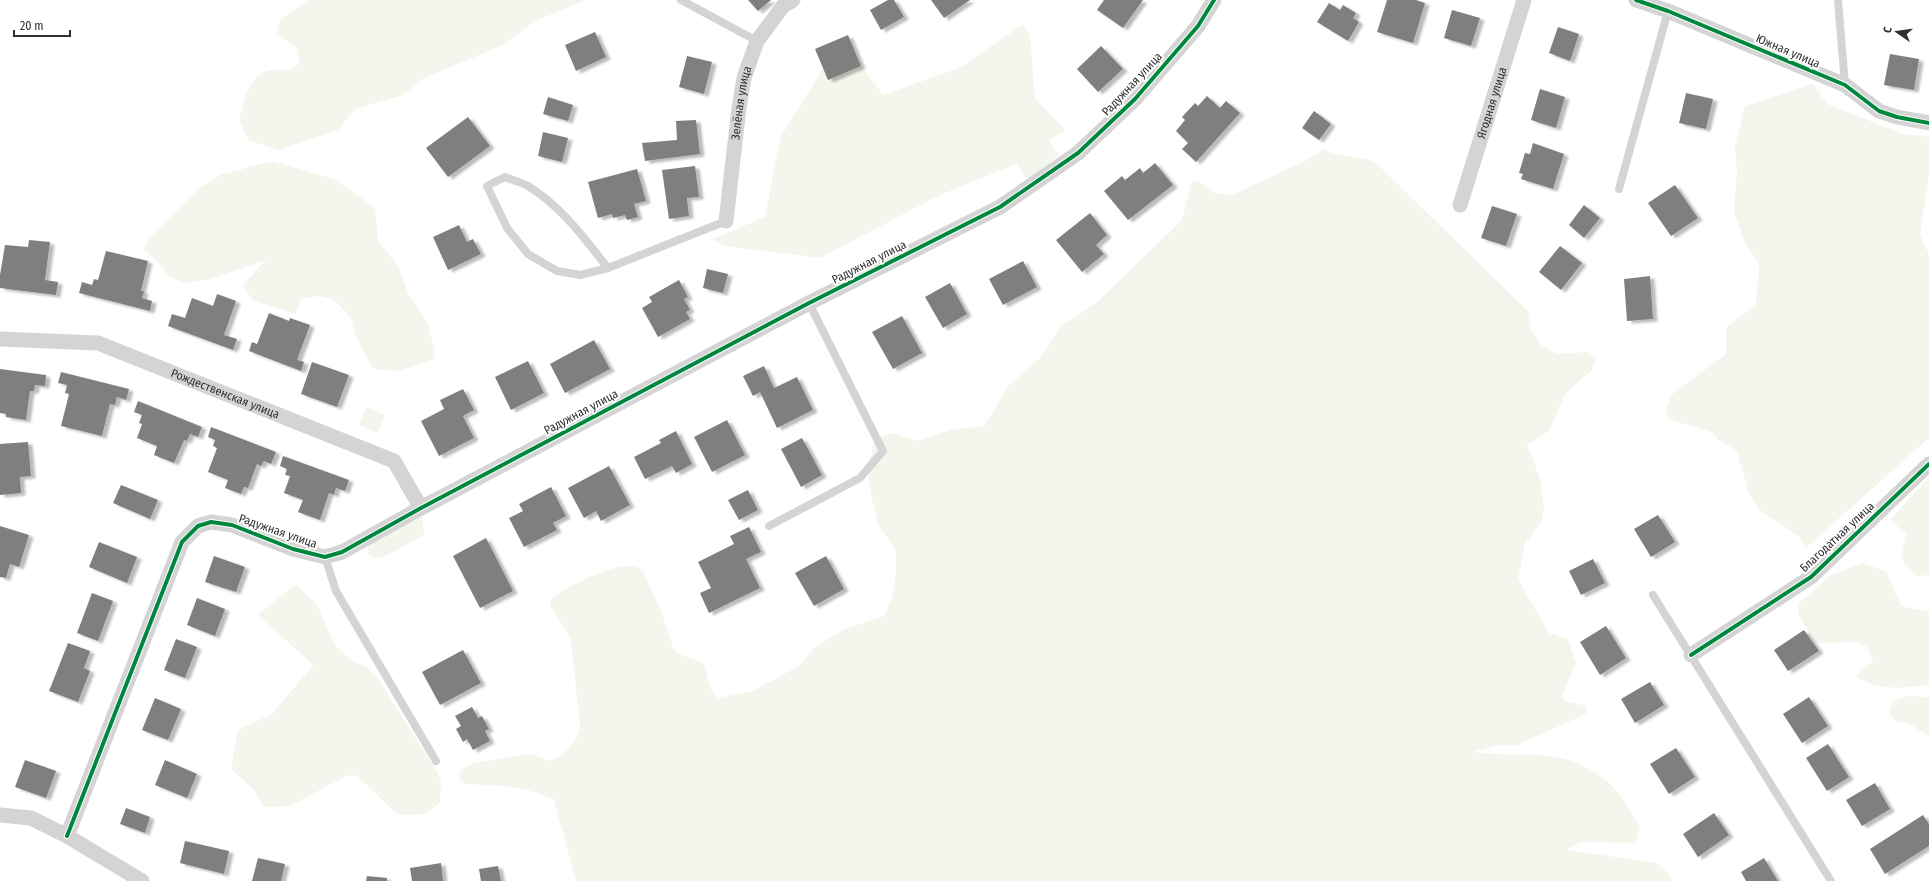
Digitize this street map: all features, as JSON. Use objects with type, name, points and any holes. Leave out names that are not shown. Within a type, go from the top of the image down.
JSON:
[{"type":"street","name":"Зелёная улица","points":[[726,221],[739,108],[744,78],[757,41],[783,6],[793,0]]},
{"type":"street","name":"Радужная улица","points":[[67,836],[182,542],[198,526],[212,522],[232,525],[293,549],[325,557],[342,552],[421,508],[809,303],[1000,207],[1078,152],[1135,99],[1198,26],[1214,0]]},
{"type":"street","name":"Ягодная улица","points":[[1460,205],[1524,0]]},
{"type":"street","name":"Южная улица","points":[[1636,0],[1668,11],[1845,85],[1879,111],[1897,118],[1929,123]]},
{"type":"street","name":"Рождественская улица","points":[[0,339],[98,343],[394,461],[421,508]]},
{"type":"street","name":"Благодатная улица","points":[[1691,655],[1811,577],[1929,464]]},
{"type":"street","points":[[0,815],[31,818],[67,836],[142,881]]},
{"type":"lane","points":[[681,0],[757,41]]},
{"type":"lane","points":[[1838,0],[1845,85]]},
{"type":"lane","points":[[1619,189],[1668,11]]},
{"type":"lane","points":[[608,268],[572,223],[549,201],[526,185],[504,177],[487,186],[507,228],[528,254],[557,271],[580,275],[608,268],[726,221]]},
{"type":"lane","points":[[769,526],[860,478],[883,451],[809,303]]},
{"type":"lane","points":[[325,557],[336,591],[436,761]]},
{"type":"lane","points":[[1653,595],[1831,881]]},
{"type":"shaded area","points":[[308,0],[586,0],[535,21],[503,45],[425,78],[401,96],[355,109],[338,130],[279,150],[249,141],[239,121],[249,87],[258,76],[264,72],[269,70],[289,69],[300,63],[297,48],[276,34],[280,20]]},
{"type":"shaded area","points":[[1023,24],[1030,35],[1035,98],[1066,131],[1048,140],[1059,155],[1028,180],[1016,164],[938,196],[820,258],[723,246],[712,239],[765,217],[780,138],[822,70],[859,63],[883,95],[961,67]]},
{"type":"shaded area","points":[[1813,84],[1827,104],[1903,134],[1929,137],[1929,176],[1920,235],[1929,254],[1929,438],[1807,547],[1798,536],[1759,510],[1749,494],[1737,451],[1716,438],[1712,432],[1671,420],[1665,413],[1671,395],[1726,354],[1726,328],[1756,304],[1759,265],[1744,241],[1734,211],[1737,171],[1735,146],[1745,106]]},
{"type":"shaded area","points":[[1325,149],[1332,153],[1374,161],[1528,311],[1531,330],[1541,345],[1556,354],[1589,352],[1596,359],[1592,370],[1565,394],[1549,431],[1527,445],[1540,478],[1544,510],[1541,522],[1525,544],[1518,579],[1549,633],[1568,639],[1576,663],[1562,696],[1564,701],[1586,706],[1586,714],[1517,745],[1497,745],[1473,752],[1546,756],[1579,764],[1595,773],[1616,790],[1640,826],[1635,843],[1580,842],[1567,850],[1657,863],[1667,872],[1673,881],[576,881],[554,800],[544,795],[511,787],[465,784],[459,777],[460,770],[475,763],[528,754],[532,754],[549,761],[560,756],[573,744],[580,727],[571,640],[550,605],[550,600],[558,594],[596,574],[610,569],[624,567],[635,567],[643,571],[661,611],[673,647],[677,653],[703,663],[711,689],[718,698],[753,691],[799,666],[814,648],[844,629],[882,617],[886,612],[892,595],[896,574],[896,555],[890,540],[877,522],[873,506],[868,469],[875,439],[892,433],[918,441],[950,430],[984,426],[1009,385],[1040,358],[1060,327],[1096,303],[1182,220],[1191,183],[1194,181],[1199,181],[1214,193],[1232,195],[1305,161]]},
{"type":"shaded area","points":[[272,161],[337,180],[375,208],[378,241],[397,264],[408,293],[428,324],[435,352],[433,360],[397,371],[373,369],[355,335],[351,318],[334,300],[319,296],[301,299],[296,314],[252,300],[243,285],[266,260],[207,280],[185,283],[169,277],[158,262],[144,250],[148,240],[200,188],[220,175]]},
{"type":"shaded area","points":[[366,407],[385,415],[378,433],[359,425]]},
{"type":"shaded area","points":[[1929,477],[1929,575],[1917,576],[1905,564],[1901,557],[1906,534],[1890,520]]},
{"type":"shaded area","points":[[422,513],[424,535],[382,558],[374,558],[368,554],[368,543]]},
{"type":"shaded area","points":[[1862,563],[1886,571],[1901,606],[1929,612],[1929,684],[1891,688],[1864,681],[1856,676],[1873,661],[1868,648],[1858,642],[1816,643],[1798,614],[1799,603],[1831,575]]},
{"type":"shaded area","points":[[296,584],[317,605],[335,645],[353,662],[365,666],[375,674],[437,772],[441,780],[440,802],[426,814],[398,815],[356,775],[346,776],[290,806],[264,807],[253,789],[231,769],[238,730],[272,714],[313,665],[258,615]]},
{"type":"shaded area","points":[[1908,696],[1929,697],[1929,736],[1911,725],[1896,721],[1889,713],[1893,701]]},
{"type":"building","points":[[748,0],[771,0],[758,11]]},
{"type":"building","points":[[888,0],[894,0],[904,17],[881,30],[870,10]]},
{"type":"building","points":[[931,0],[970,0],[944,18]]},
{"type":"building","points":[[1104,0],[1143,0],[1123,28],[1097,10]]},
{"type":"building","points":[[1387,0],[1416,0],[1425,3],[1413,43],[1377,32]]},
{"type":"building","points":[[1329,3],[1340,10],[1343,5],[1356,13],[1353,18],[1359,22],[1348,41],[1317,22]]},
{"type":"building","points":[[1452,10],[1480,18],[1471,46],[1444,38]]},
{"type":"building","points":[[1558,27],[1579,34],[1570,61],[1549,53]]},
{"type":"building","points":[[595,32],[606,57],[576,71],[565,45]]},
{"type":"building","points":[[848,35],[861,66],[828,80],[815,49]]},
{"type":"building","points":[[1101,46],[1123,69],[1098,92],[1077,69]]},
{"type":"building","points":[[1890,54],[1919,59],[1914,90],[1884,85]]},
{"type":"building","points":[[687,56],[712,62],[704,94],[679,87]]},
{"type":"building","points":[[1540,89],[1565,97],[1556,128],[1531,120]]},
{"type":"building","points":[[1686,93],[1713,99],[1706,129],[1679,123]]},
{"type":"building","points":[[1207,96],[1220,108],[1226,101],[1240,113],[1196,162],[1182,149],[1188,143],[1176,131],[1185,120],[1182,117],[1195,103],[1198,106]]},
{"type":"building","points":[[548,97],[573,105],[568,121],[543,114]]},
{"type":"building","points":[[1314,111],[1331,124],[1319,140],[1302,128]]},
{"type":"building","points":[[468,117],[490,146],[448,177],[426,148]]},
{"type":"building","points":[[696,120],[700,154],[645,161],[642,143],[677,140],[676,121]]},
{"type":"building","points":[[543,132],[568,138],[562,162],[538,156]]},
{"type":"building","points":[[1533,143],[1564,154],[1553,189],[1521,179],[1523,174],[1519,173],[1525,153],[1530,154]]},
{"type":"building","points":[[1155,163],[1173,185],[1128,220],[1104,191],[1122,176],[1125,180],[1140,168],[1143,173]]},
{"type":"building","points":[[695,166],[699,197],[687,198],[689,216],[669,219],[662,170]]},
{"type":"building","points":[[637,169],[646,201],[634,204],[638,217],[627,220],[625,215],[613,218],[612,214],[598,218],[588,182]]},
{"type":"building","points":[[1675,185],[1698,218],[1671,236],[1648,203]]},
{"type":"building","points":[[1584,205],[1600,218],[1584,238],[1569,225]]},
{"type":"building","points":[[1492,206],[1517,214],[1506,246],[1481,238]]},
{"type":"building","points":[[1090,213],[1107,235],[1096,245],[1104,254],[1082,272],[1056,240]]},
{"type":"building","points":[[459,225],[467,242],[473,239],[481,254],[448,270],[433,237]]},
{"type":"building","points":[[29,240],[50,242],[45,280],[58,282],[56,295],[0,288],[0,275],[5,245],[28,247]]},
{"type":"building","points":[[1560,246],[1582,263],[1561,290],[1539,272]]},
{"type":"building","points":[[106,251],[148,261],[141,291],[144,291],[142,298],[152,301],[150,311],[79,293],[82,282],[92,285],[94,279],[98,280]]},
{"type":"building","points":[[1023,261],[1037,287],[1003,305],[989,279]]},
{"type":"building","points":[[707,269],[728,274],[723,293],[703,288]]},
{"type":"building","points":[[1650,276],[1653,319],[1627,321],[1624,279]]},
{"type":"building","points":[[679,280],[688,297],[684,299],[690,310],[686,312],[690,319],[658,337],[642,308],[652,302],[649,297]]},
{"type":"building","points":[[950,283],[967,314],[943,328],[925,297]]},
{"type":"building","points":[[217,294],[236,301],[224,335],[237,339],[233,350],[168,326],[172,314],[185,318],[192,298],[213,306]]},
{"type":"building","points":[[269,313],[289,321],[290,318],[310,325],[297,360],[304,362],[301,371],[249,351],[252,342],[257,344]]},
{"type":"building","points":[[902,316],[922,353],[893,369],[872,332]]},
{"type":"building","points":[[594,340],[610,369],[565,393],[550,364]]},
{"type":"building","points":[[528,361],[544,393],[511,410],[495,377]]},
{"type":"building","points":[[312,362],[349,375],[337,407],[301,394]]},
{"type":"building","points":[[764,366],[774,388],[797,377],[813,410],[777,428],[760,392],[753,396],[743,376]]},
{"type":"building","points":[[0,369],[46,375],[45,386],[35,385],[34,391],[30,391],[26,420],[6,417],[6,414],[0,413]]},
{"type":"building","points":[[61,372],[129,389],[126,400],[117,397],[115,405],[110,404],[102,436],[61,426],[69,394],[65,393],[67,385],[58,383]]},
{"type":"building","points":[[463,389],[474,410],[463,416],[474,438],[439,456],[421,421],[444,409],[440,400]]},
{"type":"building","points":[[138,401],[202,427],[198,437],[190,434],[187,441],[184,440],[174,463],[154,455],[157,446],[137,438],[142,424],[139,423],[142,415],[134,412]]},
{"type":"building","points":[[727,420],[745,455],[712,472],[694,437]]},
{"type":"building","points":[[211,427],[276,452],[271,464],[264,461],[261,466],[257,464],[248,488],[244,487],[241,494],[225,488],[228,480],[208,472],[217,448],[213,446],[215,440],[208,437]]},
{"type":"building","points":[[676,431],[692,464],[676,473],[672,466],[645,479],[634,457],[661,443],[659,440]]},
{"type":"building","points":[[802,438],[822,475],[801,487],[781,449]]},
{"type":"building","points":[[28,442],[31,476],[20,477],[21,493],[0,495],[0,444]]},
{"type":"building","points":[[283,456],[349,480],[345,491],[336,488],[334,495],[329,493],[320,520],[298,512],[303,500],[284,493],[290,476],[285,475],[287,469],[280,466]]},
{"type":"building","points":[[609,466],[630,505],[601,521],[596,511],[584,518],[568,488]]},
{"type":"building","points":[[121,485],[158,500],[150,519],[113,503]]},
{"type":"building","points":[[551,487],[566,516],[553,523],[557,530],[524,547],[509,518],[523,511],[519,504]]},
{"type":"building","points":[[748,490],[758,510],[739,520],[728,500]]},
{"type":"building","points":[[1658,515],[1675,542],[1651,557],[1634,529]]},
{"type":"building","points":[[0,526],[29,535],[19,567],[10,564],[6,578],[0,577]]},
{"type":"building","points":[[749,527],[761,552],[746,559],[760,588],[709,613],[700,593],[711,588],[698,562],[734,544],[730,536]]},
{"type":"building","points":[[486,538],[513,591],[480,608],[453,556]]},
{"type":"building","points":[[99,542],[137,557],[127,583],[89,567]]},
{"type":"building","points":[[214,556],[245,567],[236,592],[205,582]]},
{"type":"building","points":[[826,556],[844,589],[814,606],[795,573]]},
{"type":"building","points":[[1593,559],[1605,583],[1581,595],[1569,571]]},
{"type":"building","points":[[92,593],[113,601],[98,641],[77,633]]},
{"type":"building","points":[[197,598],[225,609],[215,636],[187,625]]},
{"type":"building","points":[[1606,626],[1626,658],[1600,675],[1580,642]]},
{"type":"building","points":[[1804,630],[1819,651],[1788,671],[1774,650]]},
{"type":"building","points":[[176,639],[197,647],[185,678],[164,670]]},
{"type":"building","points":[[68,643],[90,651],[84,668],[90,671],[78,702],[49,691]]},
{"type":"building","points":[[463,650],[481,683],[440,705],[422,672]]},
{"type":"building","points":[[1650,682],[1664,705],[1635,723],[1621,699]]},
{"type":"building","points":[[1809,697],[1828,726],[1802,743],[1783,714]]},
{"type":"building","points":[[155,698],[181,709],[168,740],[142,730]]},
{"type":"building","points":[[472,707],[478,718],[482,716],[489,729],[485,731],[490,741],[473,750],[467,739],[463,742],[456,729],[461,726],[455,716]]},
{"type":"building","points":[[1828,744],[1849,777],[1827,791],[1806,758]]},
{"type":"building","points":[[1676,748],[1695,777],[1669,794],[1650,764]]},
{"type":"building","points":[[25,760],[56,771],[46,798],[15,787]]},
{"type":"building","points":[[165,760],[197,774],[187,798],[155,785]]},
{"type":"building","points":[[1875,783],[1890,809],[1862,826],[1846,800]]},
{"type":"building","points":[[126,808],[150,817],[145,833],[120,824]]},
{"type":"building","points":[[1714,813],[1729,835],[1698,857],[1683,834]]},
{"type":"building","points":[[1923,815],[1929,824],[1929,846],[1885,874],[1870,849]]},
{"type":"building","points":[[185,841],[229,851],[224,874],[180,863]]},
{"type":"building","points":[[258,858],[285,864],[281,881],[252,881]]},
{"type":"building","points":[[1764,858],[1778,881],[1746,881],[1741,872]]},
{"type":"building","points":[[441,863],[443,881],[412,881],[410,868]]},
{"type":"building","points":[[498,866],[501,881],[481,881],[479,869]]},
{"type":"building","points":[[367,876],[387,878],[387,881],[366,881]]},
{"type":"cycle path","points":[[67,836],[182,542],[198,526],[211,522],[232,525],[293,549],[325,557],[342,552],[421,508],[809,303],[1000,207],[1078,153],[1135,99],[1198,26],[1214,0]]},
{"type":"cycle path","points":[[1636,0],[1668,11],[1845,85],[1879,111],[1897,117],[1929,123]]},
{"type":"cycle path","points":[[1691,655],[1811,577],[1929,464]]}]
